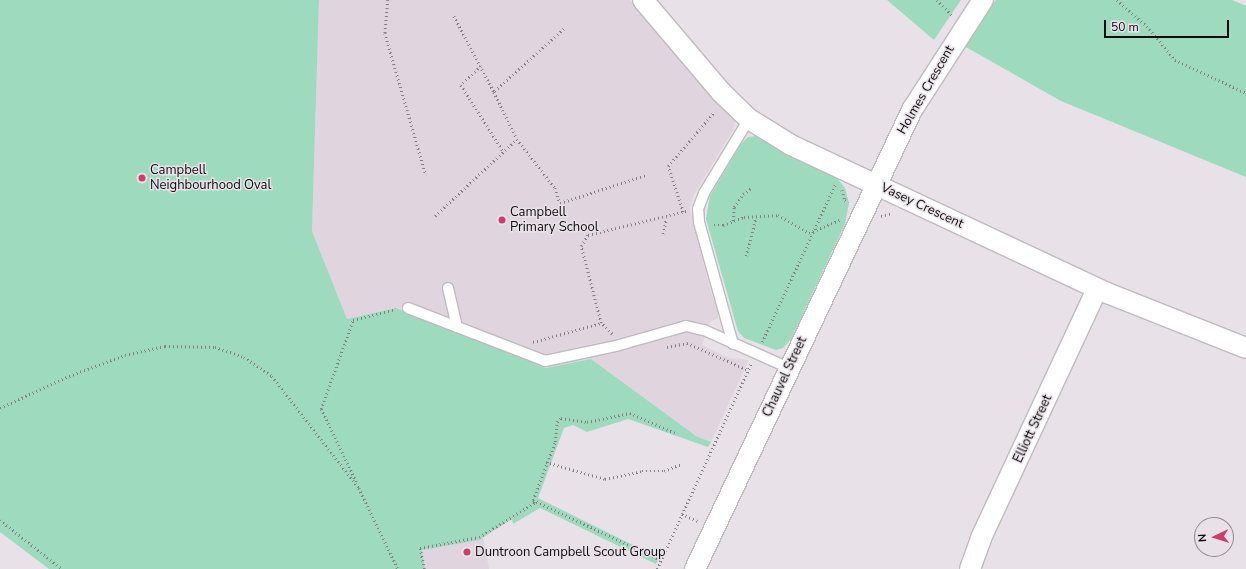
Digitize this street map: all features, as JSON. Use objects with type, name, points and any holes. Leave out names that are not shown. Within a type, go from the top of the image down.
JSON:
[{"type":"street","name":"Vasey Crescent","points":[[643,0],[721,92],[749,119],[791,145],[1098,289],[1246,348]]},
{"type":"street","name":"Holmes Crescent","points":[[876,184],[918,98],[983,0]]},
{"type":"street","name":"Chauvel Street","points":[[695,569],[876,184]]},
{"type":"street","name":"Elliott Street","points":[[970,569],[982,538],[1098,289]]},
{"type":"lane","points":[[733,344],[699,222],[698,209],[704,193],[749,119]]},
{"type":"lane","points":[[448,288],[457,327]]},
{"type":"lane","points":[[408,308],[537,359],[550,362],[616,346],[686,326],[704,330],[789,368]]},
{"type":"path","points":[[388,0],[386,33],[426,175]]},
{"type":"path","points":[[1117,0],[1147,26],[1175,60],[1246,93]]},
{"type":"path","points":[[454,16],[517,138],[555,188],[560,203],[646,175]]},
{"type":"path","points":[[494,92],[564,30]]},
{"type":"path","points":[[481,66],[461,85],[503,151]]},
{"type":"path","points":[[683,212],[668,166],[720,105]]},
{"type":"path","points":[[435,216],[517,138]]},
{"type":"path","points":[[656,569],[814,232],[842,168]]},
{"type":"path","points":[[733,221],[734,207],[743,194],[751,188]]},
{"type":"path","points":[[845,205],[846,200]]},
{"type":"path","points":[[616,346],[614,336],[601,322],[581,246],[588,235],[698,209]]},
{"type":"path","points":[[699,222],[720,225],[756,217],[778,215],[805,231],[814,232],[843,219]]},
{"type":"path","points":[[663,234],[666,217]]},
{"type":"path","points":[[746,256],[756,217]]},
{"type":"path","points":[[398,569],[321,409],[353,320],[408,308]]},
{"type":"path","points":[[527,344],[601,322]]},
{"type":"path","points":[[663,348],[687,343],[748,370]]},
{"type":"path","points":[[0,408],[69,376],[124,355],[165,346],[215,347],[244,358],[272,376],[359,488]]},
{"type":"path","points":[[424,569],[420,548],[479,537],[534,503],[533,500],[546,462],[555,442],[557,422],[561,418],[587,422],[630,413],[675,433]]},
{"type":"path","points":[[546,462],[604,480],[642,471],[664,471],[681,464]]},
{"type":"path","points":[[533,500],[661,560]]},
{"type":"path","points":[[0,520],[62,569]]},
{"type":"shaded area","name":"Campbell Primary School","points":[[319,0],[630,0],[693,70],[734,117],[735,122],[733,130],[693,196],[690,209],[712,296],[718,311],[718,318],[710,322],[702,345],[729,358],[749,360],[711,442],[696,436],[591,359],[546,368],[396,308],[347,319],[312,231]]},
{"type":"shaded area","name":"Duntroon Campbell Scout Group","points":[[483,537],[489,569],[425,569],[422,550]]},
{"type":"green space","points":[[0,0],[319,0],[312,231],[347,319],[396,308],[546,368],[591,359],[696,436],[711,442],[708,447],[628,419],[587,432],[573,425],[564,428],[538,498],[659,558],[656,564],[540,508],[513,524],[512,519],[479,540],[422,550],[425,569],[49,569],[0,532]]},
{"type":"green space","points":[[887,0],[961,0],[934,40]]},
{"type":"green space","points":[[996,0],[1232,0],[1246,6],[1246,177],[1061,101],[964,46]]},
{"type":"green space","points":[[757,136],[836,177],[845,188],[849,203],[845,224],[791,339],[783,348],[776,350],[744,338],[738,331],[706,219],[710,196],[741,144],[748,137]]},
{"type":"place","name":"Campbell Neighbourhood Oval","points":[[142,178]]},
{"type":"place","name":"Campbell Primary School","points":[[502,220]]},
{"type":"place","name":"Duntroon Campbell Scout Group","points":[[467,552]]}]
